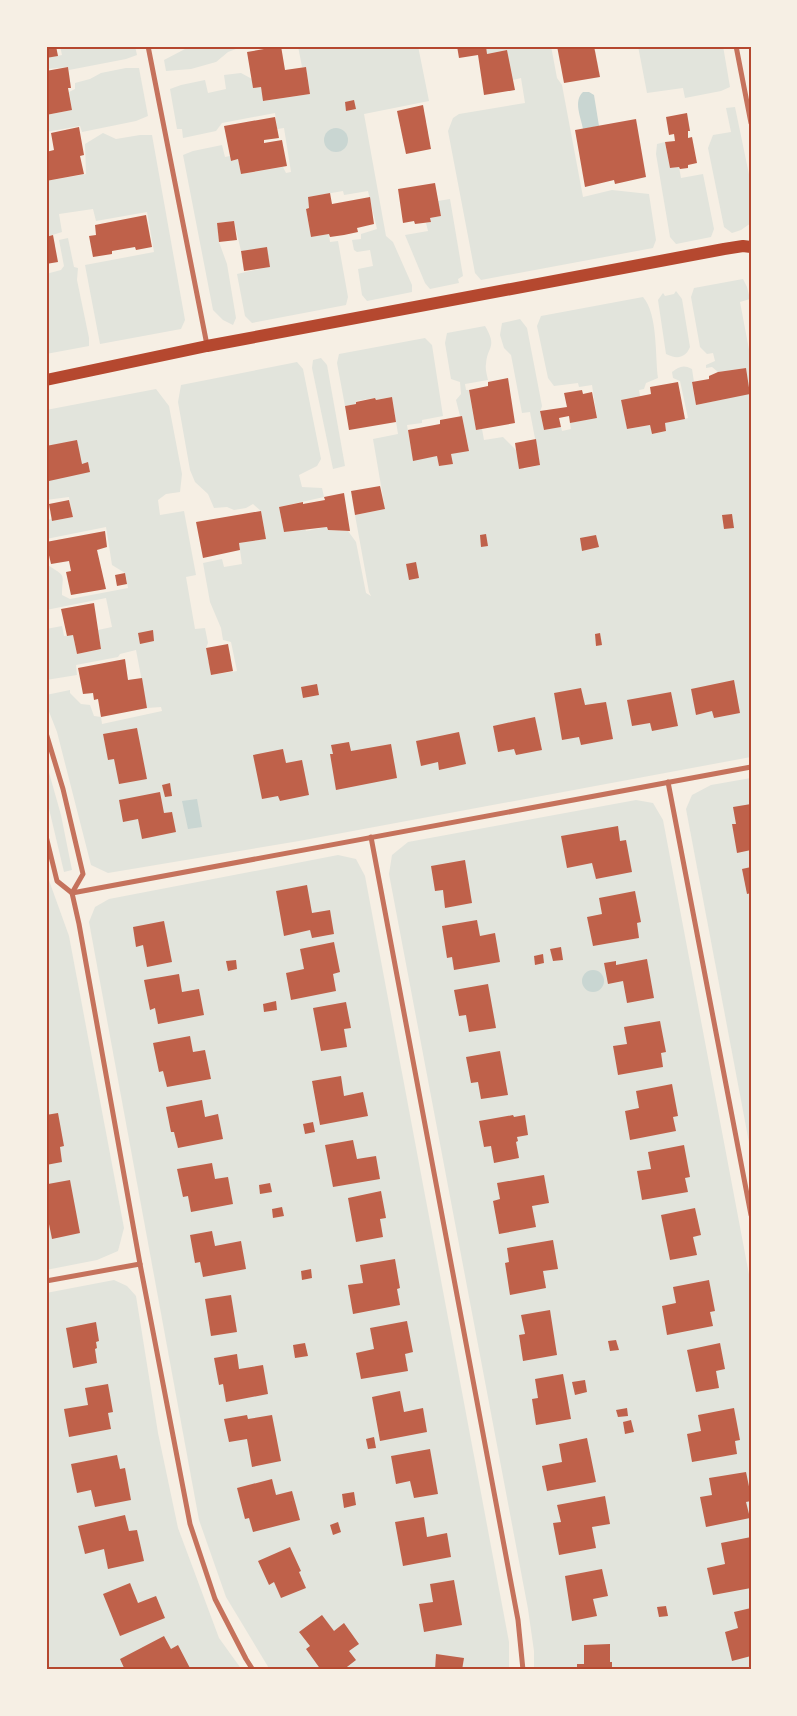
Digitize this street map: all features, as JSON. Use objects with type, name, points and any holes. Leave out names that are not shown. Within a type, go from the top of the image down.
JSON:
[{"type":"main road","points":[[46,380],[207,346],[715,251],[743,246],[751,247]]},
{"type":"street","points":[[148,46],[207,346]]},
{"type":"street","points":[[736,46],[751,122]]},
{"type":"street","points":[[46,733],[64,789],[83,874],[72,893]]},
{"type":"street","points":[[72,893],[751,767]]},
{"type":"street","points":[[668,782],[751,1215]]},
{"type":"street","points":[[46,836],[57,881],[72,893],[190,1524],[216,1599],[253,1670]]},
{"type":"street","points":[[371,837],[520,1630],[523,1670]]},
{"type":"street","points":[[46,1281],[140,1264]]},
{"type":"shaded area","points":[[60,46],[135,46],[137,55],[126,59],[69,70],[68,67],[47,69],[46,76],[46,58],[62,55]]},
{"type":"shaded area","points":[[200,46],[244,46],[228,52],[216,62],[191,69],[166,71],[164,60],[185,49]]},
{"type":"shaded area","points":[[298,46],[418,46],[429,101],[364,114],[386,236],[393,242],[412,285],[412,292],[367,301],[362,295],[358,269],[373,266],[370,250],[357,252],[354,250],[352,240],[361,239],[361,234],[377,229],[368,191],[344,195],[343,191],[308,197],[309,208],[306,209],[311,237],[329,234],[330,242],[338,241],[348,297],[346,305],[252,323],[245,316],[237,274],[269,267],[267,247],[241,251],[234,221],[217,223],[219,242],[227,264],[236,318],[233,325],[223,320],[213,310],[183,155],[222,145],[225,157],[230,156],[231,161],[238,159],[241,174],[283,167],[286,173],[291,172],[284,128],[277,129],[275,113],[222,123],[216,131],[183,138],[182,129],[177,129],[170,89],[205,80],[208,93],[226,89],[224,75],[241,73],[252,79],[253,88],[261,87],[264,101],[310,94],[306,67],[302,67]]},
{"type":"shaded area","points":[[486,46],[551,46],[557,78],[562,85],[583,197],[612,190],[649,194],[656,240],[653,248],[481,280],[475,273],[448,131],[453,118],[459,114],[525,103],[521,78],[513,80],[507,50],[487,54]]},
{"type":"shaded area","points":[[638,46],[723,46],[730,87],[721,91],[685,98],[683,88],[647,93]]},
{"type":"shaded area","points":[[126,68],[139,68],[148,116],[136,121],[82,132],[80,126],[46,132],[46,115],[72,110],[69,92],[75,89],[75,83],[90,79],[101,73]]},
{"type":"shaded area","points":[[583,92],[589,92],[594,95],[599,126],[583,129],[578,100]]},
{"type":"shaded area","points":[[735,107],[751,184],[751,223],[741,230],[732,233],[724,227],[708,148],[713,135],[731,132],[726,108]]},
{"type":"shaded area","points":[[336,128],[344,132],[348,140],[344,148],[336,152],[328,148],[324,140],[328,132]]},
{"type":"shaded area","points":[[103,133],[116,139],[152,135],[185,320],[181,329],[100,344],[85,265],[154,252],[147,212],[96,221],[93,209],[59,214],[62,232],[46,237],[46,181],[86,174],[85,144]]},
{"type":"shaded area","points":[[665,142],[670,168],[679,167],[681,178],[703,174],[714,229],[711,237],[676,244],[670,237],[656,154],[657,144]]},
{"type":"shaded area","points":[[450,199],[463,276],[458,279],[459,283],[430,289],[425,283],[405,235],[428,231],[426,223],[431,222],[430,218],[441,216],[438,201]]},
{"type":"shaded area","points":[[68,238],[74,267],[78,268],[77,280],[89,346],[46,354],[46,274],[61,270],[64,266],[59,240]]},
{"type":"shaded area","points":[[743,279],[750,299],[740,302],[751,360],[751,757],[299,841],[108,873],[91,865],[57,732],[46,704],[46,695],[70,690],[70,693],[81,704],[90,705],[94,716],[101,717],[102,724],[162,711],[161,707],[147,708],[136,650],[120,654],[118,657],[76,665],[77,675],[46,680],[46,629],[62,626],[64,636],[73,635],[77,654],[101,649],[98,630],[112,627],[106,598],[46,610],[46,564],[61,574],[63,579],[62,595],[70,599],[128,588],[125,573],[112,565],[106,527],[46,539],[46,520],[52,519],[52,521],[73,517],[69,497],[46,500],[46,410],[156,389],[169,406],[182,474],[180,492],[166,494],[158,500],[160,515],[184,511],[196,575],[186,577],[195,629],[205,628],[208,643],[206,648],[211,675],[237,671],[231,642],[223,640],[221,628],[210,602],[203,563],[222,559],[224,567],[242,564],[239,543],[266,539],[261,511],[253,504],[246,508],[234,510],[227,507],[214,508],[208,494],[195,482],[190,470],[178,402],[181,385],[297,362],[303,369],[321,459],[317,466],[299,475],[302,487],[322,488],[324,497],[279,507],[284,532],[305,528],[306,531],[327,527],[328,530],[348,531],[356,542],[366,593],[371,596],[355,515],[385,509],[373,439],[398,434],[392,397],[356,401],[356,404],[345,406],[337,363],[339,354],[425,338],[432,345],[443,416],[422,420],[422,423],[407,425],[413,460],[437,456],[439,466],[453,464],[451,454],[469,450],[462,416],[460,416],[456,400],[461,394],[460,382],[451,379],[445,343],[447,333],[485,326],[491,339],[486,366],[488,380],[465,384],[466,390],[469,390],[476,430],[482,429],[484,440],[503,437],[516,450],[524,469],[540,465],[530,412],[522,413],[511,355],[504,348],[500,335],[502,323],[520,319],[527,328],[542,406],[540,412],[544,430],[561,427],[562,431],[571,429],[570,423],[597,418],[592,385],[579,387],[578,383],[554,386],[548,378],[537,326],[541,316],[643,297],[648,304],[654,324],[658,378],[646,383],[644,389],[639,390],[640,396],[621,400],[627,429],[650,425],[653,434],[666,431],[665,423],[688,418],[680,381],[673,378],[672,372],[679,368],[684,366],[692,369],[694,382],[692,383],[696,405],[725,399],[732,391],[749,389],[746,368],[718,372],[712,367],[706,368],[706,365],[715,361],[713,353],[707,354],[700,347],[691,297],[694,288]]},
{"type":"shaded area","points":[[676,291],[682,299],[690,347],[686,354],[680,357],[666,354],[658,300],[663,293],[665,296],[674,294]]},
{"type":"shaded area","points":[[321,358],[327,365],[345,466],[333,469],[312,368],[313,360]]},
{"type":"shaded area","points":[[46,762],[61,815],[72,870],[64,872],[46,796]]},
{"type":"shaded area","points":[[751,778],[751,1153],[686,809],[692,795],[711,785]]},
{"type":"shaded area","points":[[197,799],[202,827],[188,829],[182,801]]},
{"type":"shaded area","points":[[636,800],[653,803],[663,820],[751,1285],[751,1670],[534,1670],[534,1651],[528,1609],[389,874],[392,855],[408,842]]},
{"type":"shaded area","points":[[338,855],[356,859],[365,876],[509,1642],[509,1670],[270,1670],[226,1597],[199,1520],[89,922],[95,907],[109,899]]},
{"type":"shaded area","points":[[46,872],[69,936],[124,1228],[118,1251],[97,1260],[46,1270]]},
{"type":"shaded area","points":[[593,970],[601,973],[604,981],[601,989],[593,992],[585,989],[582,981],[585,973]]},
{"type":"shaded area","points":[[114,1280],[127,1286],[136,1296],[158,1433],[178,1528],[219,1638],[242,1670],[46,1670],[46,1293]]},
{"type":"building","points":[[46,46],[56,46],[58,56],[46,58]]},
{"type":"building","points":[[281,46],[285,70],[306,67],[310,94],[263,101],[261,87],[253,88],[247,52]]},
{"type":"building","points":[[457,46],[486,46],[487,54],[507,50],[515,90],[484,95],[478,55],[459,58]]},
{"type":"building","points":[[557,46],[594,46],[600,77],[564,83]]},
{"type":"building","points":[[68,67],[71,88],[68,88],[72,110],[46,115],[46,87],[48,87],[46,71]]},
{"type":"building","points":[[354,100],[356,109],[346,111],[345,102]]},
{"type":"building","points":[[423,105],[431,149],[406,154],[397,111]]},
{"type":"building","points":[[687,113],[690,131],[688,131],[688,138],[692,137],[697,163],[688,165],[688,168],[670,168],[665,142],[675,141],[674,134],[669,135],[666,117]]},
{"type":"building","points":[[275,117],[279,138],[264,140],[264,143],[282,140],[287,166],[241,174],[238,159],[231,161],[224,126]]},
{"type":"building","points":[[636,119],[646,177],[615,184],[614,180],[585,187],[575,130]]},
{"type":"building","points":[[79,127],[84,155],[80,156],[84,174],[46,181],[46,152],[54,150],[51,133]]},
{"type":"building","points":[[435,183],[441,216],[430,218],[431,222],[415,224],[414,221],[403,223],[398,189]]},
{"type":"building","points":[[330,193],[332,204],[370,197],[374,224],[357,228],[358,232],[344,235],[330,237],[329,234],[311,237],[306,209],[309,208],[308,197]]},
{"type":"building","points":[[146,215],[152,247],[136,250],[135,247],[93,257],[89,236],[96,235],[95,225]]},
{"type":"building","points":[[234,221],[237,240],[219,242],[217,223]]},
{"type":"building","points":[[53,235],[58,262],[46,264],[46,237]]},
{"type":"building","points":[[267,247],[270,267],[244,271],[241,251]]},
{"type":"building","points":[[746,368],[750,394],[696,405],[692,382],[709,379],[709,376],[718,372]]},
{"type":"building","points":[[508,378],[515,423],[476,430],[469,390],[488,386],[488,382]]},
{"type":"building","points":[[678,382],[685,419],[665,423],[666,431],[652,434],[650,425],[627,429],[621,400],[651,394],[650,387]]},
{"type":"building","points":[[582,390],[583,394],[592,392],[597,418],[570,423],[569,416],[559,418],[561,427],[544,430],[540,411],[567,407],[564,393]]},
{"type":"building","points":[[392,397],[396,422],[349,430],[345,406],[375,398],[376,400]]},
{"type":"building","points":[[462,416],[469,451],[451,454],[453,464],[439,466],[437,456],[413,461],[408,430],[440,424],[440,420]]},
{"type":"building","points":[[536,439],[540,465],[519,469],[515,443]]},
{"type":"building","points":[[77,440],[82,464],[88,462],[90,472],[49,481],[46,468],[46,446]]},
{"type":"building","points":[[380,486],[385,509],[355,515],[351,491]]},
{"type":"building","points":[[344,493],[350,531],[328,530],[327,527],[284,532],[279,507],[325,500],[324,497]]},
{"type":"building","points":[[69,500],[73,517],[52,521],[49,504]]},
{"type":"building","points":[[261,511],[266,539],[239,543],[240,550],[203,558],[196,522]]},
{"type":"building","points":[[732,514],[734,528],[724,529],[722,515]]},
{"type":"building","points":[[105,531],[107,547],[97,550],[106,589],[71,595],[66,572],[71,571],[69,561],[51,564],[46,542]]},
{"type":"building","points":[[486,534],[488,546],[481,547],[480,535]]},
{"type":"building","points":[[596,535],[599,547],[582,551],[580,538]]},
{"type":"building","points":[[416,562],[419,578],[409,580],[406,564]]},
{"type":"building","points":[[125,573],[127,584],[117,586],[115,575]]},
{"type":"building","points":[[94,603],[101,649],[77,654],[73,635],[67,636],[61,609]]},
{"type":"building","points":[[153,630],[154,641],[140,644],[138,633]]},
{"type":"building","points":[[600,633],[602,645],[596,646],[595,634]]},
{"type":"building","points":[[228,644],[233,671],[211,675],[206,648]]},
{"type":"building","points":[[125,659],[128,680],[142,678],[147,708],[101,717],[98,699],[94,700],[93,693],[83,694],[78,668]]},
{"type":"building","points":[[734,680],[740,713],[714,718],[712,711],[696,715],[691,689]]},
{"type":"building","points":[[317,684],[319,695],[303,698],[301,687]]},
{"type":"building","points":[[581,688],[585,705],[606,702],[613,739],[581,745],[579,737],[562,740],[554,693]]},
{"type":"building","points":[[671,692],[678,726],[652,731],[650,723],[632,726],[627,700]]},
{"type":"building","points":[[535,717],[542,750],[516,755],[514,749],[498,752],[493,726]]},
{"type":"building","points":[[137,728],[147,779],[119,784],[114,759],[108,760],[103,734]]},
{"type":"building","points":[[459,732],[466,764],[439,770],[438,762],[421,766],[416,741]]},
{"type":"building","points":[[349,742],[351,751],[391,744],[397,778],[336,790],[330,754],[333,754],[331,745]]},
{"type":"building","points":[[283,749],[286,763],[302,760],[309,795],[280,801],[278,796],[262,799],[253,755]]},
{"type":"building","points":[[170,783],[172,796],[165,797],[162,785]]},
{"type":"building","points":[[160,792],[164,813],[172,812],[176,832],[142,839],[138,819],[123,822],[119,800]]},
{"type":"building","points":[[751,804],[751,850],[737,853],[732,824],[736,824],[733,807]]},
{"type":"building","points":[[618,826],[620,841],[626,840],[632,872],[596,879],[592,863],[567,868],[561,836]]},
{"type":"building","points":[[465,860],[472,903],[445,908],[443,890],[435,891],[431,866]]},
{"type":"building","points":[[751,867],[751,893],[747,894],[742,869]]},
{"type":"building","points":[[307,885],[312,913],[330,910],[334,934],[312,938],[310,930],[284,936],[276,891]]},
{"type":"building","points":[[635,891],[641,922],[637,923],[639,938],[593,946],[587,917],[602,914],[599,898]]},
{"type":"building","points":[[477,920],[480,936],[495,933],[500,962],[454,970],[452,957],[447,958],[442,926]]},
{"type":"building","points":[[164,921],[172,962],[147,967],[143,945],[136,947],[133,927]]},
{"type":"building","points":[[334,942],[340,972],[333,974],[336,991],[291,1000],[286,973],[304,969],[300,949]]},
{"type":"building","points":[[561,947],[563,960],[553,961],[550,949]]},
{"type":"building","points":[[543,954],[544,963],[535,965],[534,956]]},
{"type":"building","points":[[647,959],[654,998],[627,1003],[623,981],[608,984],[604,963],[616,961],[616,965]]},
{"type":"building","points":[[236,960],[237,969],[228,971],[226,961]]},
{"type":"building","points":[[179,974],[182,992],[199,989],[204,1015],[158,1024],[155,1008],[150,1010],[144,980]]},
{"type":"building","points":[[488,984],[496,1028],[469,1032],[466,1015],[459,1016],[454,990]]},
{"type":"building","points":[[276,1001],[277,1010],[264,1012],[263,1004]]},
{"type":"building","points":[[346,1002],[351,1028],[344,1029],[347,1047],[321,1051],[313,1008]]},
{"type":"building","points":[[660,1021],[666,1052],[661,1053],[663,1067],[618,1075],[613,1046],[627,1044],[624,1027]]},
{"type":"building","points":[[190,1036],[193,1052],[205,1050],[211,1079],[167,1087],[163,1071],[159,1072],[153,1043]]},
{"type":"building","points":[[500,1051],[508,1095],[481,1099],[478,1082],[471,1083],[466,1057]]},
{"type":"building","points":[[341,1076],[344,1096],[363,1092],[368,1116],[320,1125],[312,1081]]},
{"type":"building","points":[[672,1084],[678,1116],[673,1117],[676,1131],[630,1140],[625,1111],[639,1108],[636,1091]]},
{"type":"building","points":[[202,1100],[205,1117],[218,1114],[223,1139],[178,1148],[174,1132],[171,1132],[166,1107]]},
{"type":"building","points":[[58,1113],[64,1146],[60,1147],[62,1162],[46,1165],[46,1115]]},
{"type":"building","points":[[513,1115],[514,1117],[525,1115],[528,1135],[517,1137],[519,1158],[494,1163],[491,1146],[484,1147],[479,1121]]},
{"type":"building","points":[[313,1122],[315,1132],[305,1134],[303,1124]]},
{"type":"building","points":[[353,1140],[357,1159],[376,1156],[380,1179],[333,1187],[325,1145]]},
{"type":"building","points":[[684,1145],[690,1177],[685,1178],[688,1192],[642,1200],[637,1171],[651,1169],[648,1152]]},
{"type":"building","points":[[212,1163],[215,1179],[228,1177],[233,1204],[191,1212],[188,1196],[183,1197],[177,1169]]},
{"type":"building","points":[[544,1175],[549,1203],[532,1206],[536,1227],[499,1234],[493,1201],[500,1199],[497,1183]]},
{"type":"building","points":[[70,1180],[80,1233],[52,1239],[46,1209],[46,1187],[48,1187],[48,1184]]},
{"type":"building","points":[[270,1183],[272,1192],[260,1194],[259,1185]]},
{"type":"building","points":[[381,1191],[386,1218],[380,1219],[383,1237],[356,1242],[348,1198]]},
{"type":"building","points":[[282,1207],[284,1216],[273,1218],[272,1209]]},
{"type":"building","points":[[695,1208],[701,1235],[693,1237],[697,1255],[670,1260],[661,1215]]},
{"type":"building","points":[[212,1231],[215,1246],[241,1241],[246,1269],[203,1277],[200,1262],[195,1263],[190,1235]]},
{"type":"building","points":[[553,1240],[558,1269],[543,1271],[546,1288],[510,1295],[505,1263],[509,1262],[507,1248]]},
{"type":"building","points":[[395,1259],[400,1288],[397,1289],[400,1305],[353,1314],[348,1285],[363,1283],[360,1265]]},
{"type":"building","points":[[311,1269],[312,1278],[302,1280],[301,1271]]},
{"type":"building","points":[[709,1280],[715,1311],[710,1312],[713,1326],[667,1335],[662,1306],[676,1303],[673,1287]]},
{"type":"building","points":[[231,1295],[237,1332],[211,1336],[205,1299]]},
{"type":"building","points":[[550,1310],[557,1355],[523,1361],[519,1335],[525,1334],[521,1315]]},
{"type":"building","points":[[407,1321],[413,1352],[405,1354],[408,1371],[361,1379],[356,1353],[374,1349],[370,1328]]},
{"type":"building","points":[[96,1322],[99,1341],[96,1342],[97,1348],[95,1349],[97,1363],[73,1368],[66,1328]]},
{"type":"building","points":[[616,1340],[619,1350],[610,1351],[608,1341]]},
{"type":"building","points":[[305,1343],[308,1356],[295,1358],[293,1345]]},
{"type":"building","points":[[720,1343],[725,1369],[716,1371],[719,1388],[696,1392],[687,1350]]},
{"type":"building","points":[[237,1354],[239,1369],[263,1365],[268,1394],[226,1402],[223,1384],[219,1385],[214,1358]]},
{"type":"building","points":[[563,1374],[571,1419],[536,1425],[532,1399],[538,1398],[535,1379]]},
{"type":"building","points":[[585,1380],[587,1392],[575,1395],[572,1382]]},
{"type":"building","points":[[108,1384],[113,1412],[108,1413],[111,1429],[69,1437],[64,1409],[88,1405],[85,1388]]},
{"type":"building","points":[[400,1391],[404,1412],[423,1408],[427,1432],[380,1441],[372,1397]]},
{"type":"building","points":[[627,1408],[628,1416],[618,1417],[616,1410]]},
{"type":"building","points":[[734,1408],[740,1440],[735,1441],[737,1454],[692,1462],[687,1434],[701,1431],[698,1415]]},
{"type":"building","points":[[247,1415],[248,1419],[272,1415],[281,1461],[252,1467],[247,1439],[229,1442],[224,1419]]},
{"type":"building","points":[[631,1420],[634,1432],[625,1434],[623,1422]]},
{"type":"building","points":[[374,1437],[376,1448],[368,1449],[366,1439]]},
{"type":"building","points":[[587,1438],[596,1482],[547,1491],[542,1466],[562,1462],[559,1444]]},
{"type":"building","points":[[430,1449],[438,1494],[414,1498],[410,1481],[396,1484],[391,1456]]},
{"type":"building","points":[[117,1455],[120,1469],[125,1468],[131,1500],[95,1507],[91,1490],[77,1493],[71,1464]]},
{"type":"building","points":[[746,1472],[751,1496],[751,1501],[746,1502],[750,1518],[706,1527],[700,1497],[712,1495],[709,1478]]},
{"type":"building","points":[[272,1479],[276,1495],[292,1491],[300,1520],[253,1532],[249,1518],[245,1519],[237,1488]]},
{"type":"building","points":[[354,1492],[356,1505],[344,1508],[342,1494]]},
{"type":"building","points":[[605,1496],[610,1524],[592,1527],[596,1548],[559,1555],[553,1523],[561,1522],[557,1505]]},
{"type":"building","points":[[125,1515],[129,1531],[137,1530],[144,1561],[108,1569],[104,1549],[85,1554],[78,1526]]},
{"type":"building","points":[[424,1517],[427,1537],[447,1533],[451,1557],[403,1566],[395,1522]]},
{"type":"building","points":[[338,1522],[341,1532],[333,1535],[330,1525]]},
{"type":"building","points":[[751,1537],[751,1588],[713,1595],[707,1568],[725,1564],[721,1543]]},
{"type":"building","points":[[290,1547],[301,1571],[299,1572],[306,1588],[281,1598],[274,1582],[269,1585],[258,1561]]},
{"type":"building","points":[[602,1569],[608,1596],[593,1599],[597,1616],[572,1621],[565,1576]]},
{"type":"building","points":[[454,1580],[462,1625],[424,1632],[419,1604],[433,1602],[430,1584]]},
{"type":"building","points":[[130,1583],[138,1603],[156,1596],[165,1618],[120,1636],[103,1594]]},
{"type":"building","points":[[666,1606],[668,1616],[659,1617],[657,1607]]},
{"type":"building","points":[[751,1608],[751,1656],[732,1661],[725,1632],[738,1628],[734,1612]]},
{"type":"building","points":[[322,1615],[334,1631],[344,1623],[359,1644],[349,1651],[356,1660],[343,1670],[321,1670],[306,1649],[310,1646],[299,1632]]},
{"type":"building","points":[[164,1636],[171,1649],[178,1645],[191,1670],[125,1670],[120,1659]]},
{"type":"building","points":[[610,1644],[612,1670],[577,1670],[577,1664],[584,1664],[584,1645]]},
{"type":"building","points":[[436,1654],[464,1658],[462,1670],[435,1670]]}]
